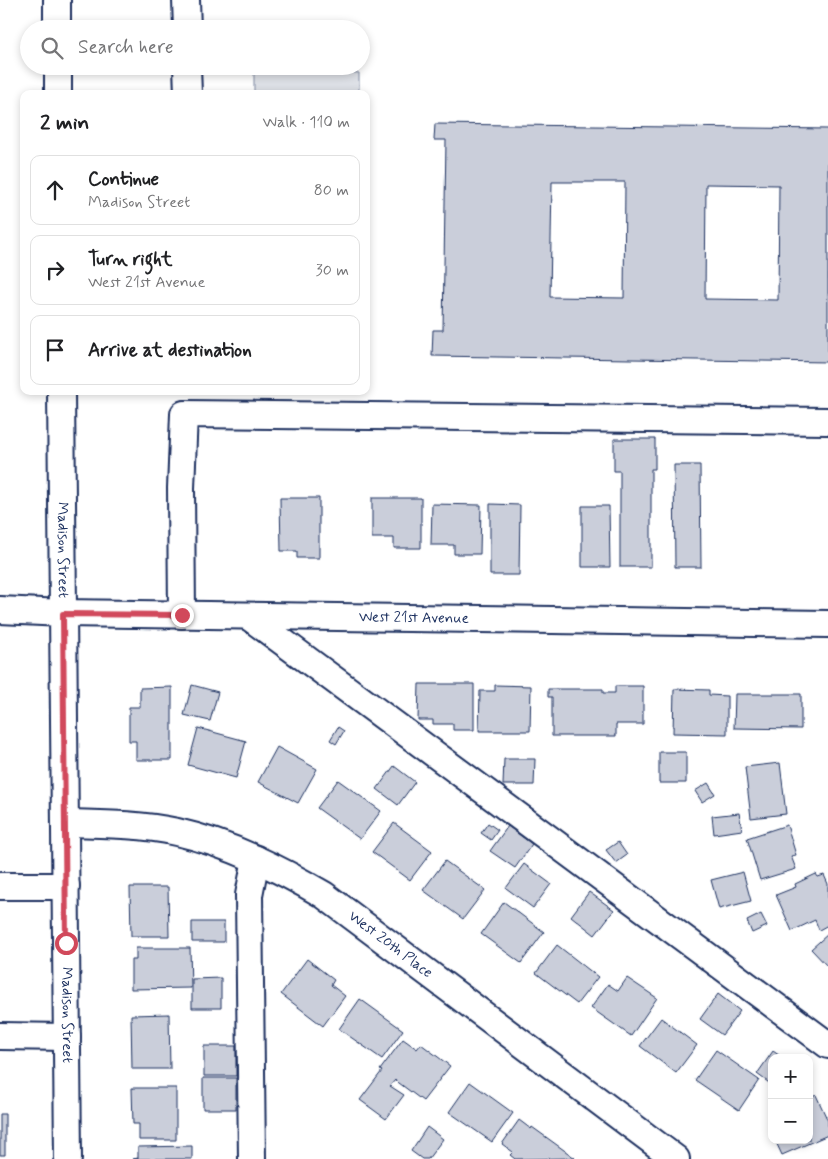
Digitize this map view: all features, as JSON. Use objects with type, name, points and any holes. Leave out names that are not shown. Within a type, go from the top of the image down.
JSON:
[{"type":"street","points":[[57,0],[57,20]]},
{"type":"street","points":[[186,0],[187,20]]},
{"type":"street","points":[[58,75],[58,90]]},
{"type":"street","points":[[187,75],[188,90]]},
{"type":"street","name":"Madison Street","points":[[61,395],[68,1159]]},
{"type":"street","points":[[182,615],[181,488],[184,403],[828,421]]},
{"type":"street","name":"West 21st Avenue","points":[[0,610],[63,614],[828,624]]},
{"type":"street","points":[[248,616],[828,1045]]},
{"type":"street","name":"West 20th Place","points":[[66,824],[118,824],[176,832],[231,848],[283,871],[324,895],[676,1159]]},
{"type":"street","points":[[252,1159],[249,895],[256,859]]},
{"type":"street","points":[[0,886],[66,886]]},
{"type":"street","points":[[0,1036],[67,1037]]},
{"type":"shaded area","points":[[254,75],[359,75],[359,90],[254,90]]},
{"type":"building","points":[[435,124],[828,129],[828,362],[432,356],[433,330],[443,330],[446,140],[434,140]],"holes":[[[552,182],[625,182],[624,298],[550,297]],[[706,184],[779,185],[778,300],[705,299]]]},
{"type":"building","points":[[614,439],[655,439],[655,469],[651,469],[651,567],[620,567],[620,471],[614,471]]},
{"type":"building","points":[[674,465],[700,465],[701,567],[675,567]]},
{"type":"building","points":[[280,498],[319,498],[319,558],[297,558],[297,551],[281,551]]},
{"type":"building","points":[[372,498],[421,498],[421,548],[394,548],[394,538],[372,538]]},
{"type":"building","points":[[432,504],[481,505],[480,554],[454,554],[454,545],[431,545]]},
{"type":"building","points":[[490,504],[520,505],[519,575],[490,575]]},
{"type":"building","points":[[582,506],[609,506],[610,567],[582,567]]},
{"type":"building","points":[[419,684],[474,684],[474,730],[453,730],[453,724],[433,724],[433,720],[418,720]]},
{"type":"building","points":[[192,685],[218,692],[210,721],[184,715]]},
{"type":"building","points":[[495,685],[531,686],[530,731],[479,731],[480,691],[495,691]]},
{"type":"building","points":[[615,686],[643,686],[643,724],[616,724],[616,736],[552,736],[552,697],[548,697],[548,689],[603,689],[603,693],[615,693]]},
{"type":"building","points":[[172,687],[172,760],[136,760],[136,741],[129,741],[129,707],[140,707],[140,688]]},
{"type":"building","points":[[674,689],[709,690],[709,695],[727,696],[727,734],[673,733]]},
{"type":"building","points":[[735,694],[801,694],[801,729],[734,728]]},
{"type":"building","points":[[338,727],[344,731],[336,744],[330,740]]},
{"type":"building","points":[[198,728],[246,741],[236,778],[188,765]]},
{"type":"building","points":[[277,747],[317,769],[298,803],[258,782]]},
{"type":"building","points":[[659,752],[686,752],[686,783],[659,783]]},
{"type":"building","points":[[504,759],[535,759],[534,785],[503,785]]},
{"type":"building","points":[[780,763],[786,814],[751,818],[745,767]]},
{"type":"building","points":[[394,766],[415,782],[398,805],[377,789]]},
{"type":"building","points":[[338,780],[381,811],[360,839],[317,808]]},
{"type":"building","points":[[708,783],[715,794],[702,802],[695,791]]},
{"type":"building","points":[[739,813],[742,830],[714,834],[712,816]]},
{"type":"building","points":[[394,823],[432,851],[410,880],[372,852]]},
{"type":"building","points":[[488,823],[498,830],[491,840],[481,833]]},
{"type":"building","points":[[787,825],[796,855],[791,856],[796,869],[760,880],[747,838]]},
{"type":"building","points":[[508,826],[532,844],[515,868],[490,851]]},
{"type":"building","points":[[618,842],[627,855],[616,863],[606,850]]},
{"type":"building","points":[[445,861],[485,890],[463,919],[423,890]]},
{"type":"building","points":[[524,864],[551,884],[533,908],[506,888]]},
{"type":"building","points":[[743,872],[751,901],[719,909],[711,880]]},
{"type":"building","points":[[816,874],[818,877],[824,875],[828,884],[828,925],[819,930],[815,920],[792,931],[776,895],[796,887],[795,884]]},
{"type":"building","points":[[130,887],[168,887],[169,936],[131,936]]},
{"type":"building","points":[[589,892],[614,910],[595,935],[571,916]]},
{"type":"building","points":[[504,902],[544,932],[521,963],[481,934]]},
{"type":"building","points":[[761,914],[767,926],[752,933],[747,921]]},
{"type":"building","points":[[192,922],[224,922],[224,942],[192,942]]},
{"type":"building","points":[[828,934],[828,967],[811,949]]},
{"type":"building","points":[[557,945],[598,977],[577,1004],[536,973]]},
{"type":"building","points":[[136,948],[190,948],[191,988],[131,989],[131,960],[136,960]]},
{"type":"building","points":[[307,959],[334,980],[331,985],[345,996],[323,1026],[281,994]]},
{"type":"building","points":[[221,978],[221,1008],[192,1008],[192,979]]},
{"type":"building","points":[[627,978],[657,998],[631,1036],[591,1008],[608,984],[618,991]]},
{"type":"building","points":[[718,994],[740,1011],[722,1035],[700,1019]]},
{"type":"building","points":[[360,999],[403,1030],[382,1059],[339,1029]]},
{"type":"building","points":[[169,1014],[170,1069],[132,1069],[131,1015]]},
{"type":"building","points":[[661,1018],[697,1045],[676,1073],[640,1046]]},
{"type":"building","points":[[403,1039],[417,1049],[421,1044],[450,1066],[423,1101],[395,1080],[390,1086],[404,1095],[386,1119],[360,1100]]},
{"type":"building","points":[[204,1046],[236,1046],[236,1076],[204,1076]]},
{"type":"building","points":[[716,1050],[759,1080],[739,1110],[695,1080]]},
{"type":"building","points":[[768,1058],[768,1082],[757,1074]]},
{"type":"building","points":[[203,1078],[236,1078],[236,1109],[203,1109]]},
{"type":"building","points":[[470,1082],[513,1113],[492,1142],[449,1112]]},
{"type":"building","points":[[132,1088],[176,1088],[176,1140],[139,1140],[139,1124],[133,1124]]},
{"type":"building","points":[[816,1095],[828,1121],[828,1135],[813,1142],[813,1099]]},
{"type":"building","points":[[0,1114],[5,1114],[5,1155],[0,1155]]},
{"type":"building","points":[[519,1120],[531,1129],[532,1127],[575,1158],[515,1159],[510,1155],[513,1152],[502,1144]]},
{"type":"building","points":[[427,1127],[443,1139],[428,1159],[422,1159],[411,1151]]},
{"type":"building","points":[[777,1144],[807,1144],[782,1155]]},
{"type":"building","points":[[192,1146],[192,1159],[133,1159],[138,1158],[138,1147]]},
{"type":"route","points":[[66,943],[63,614],[182,615]]}]
